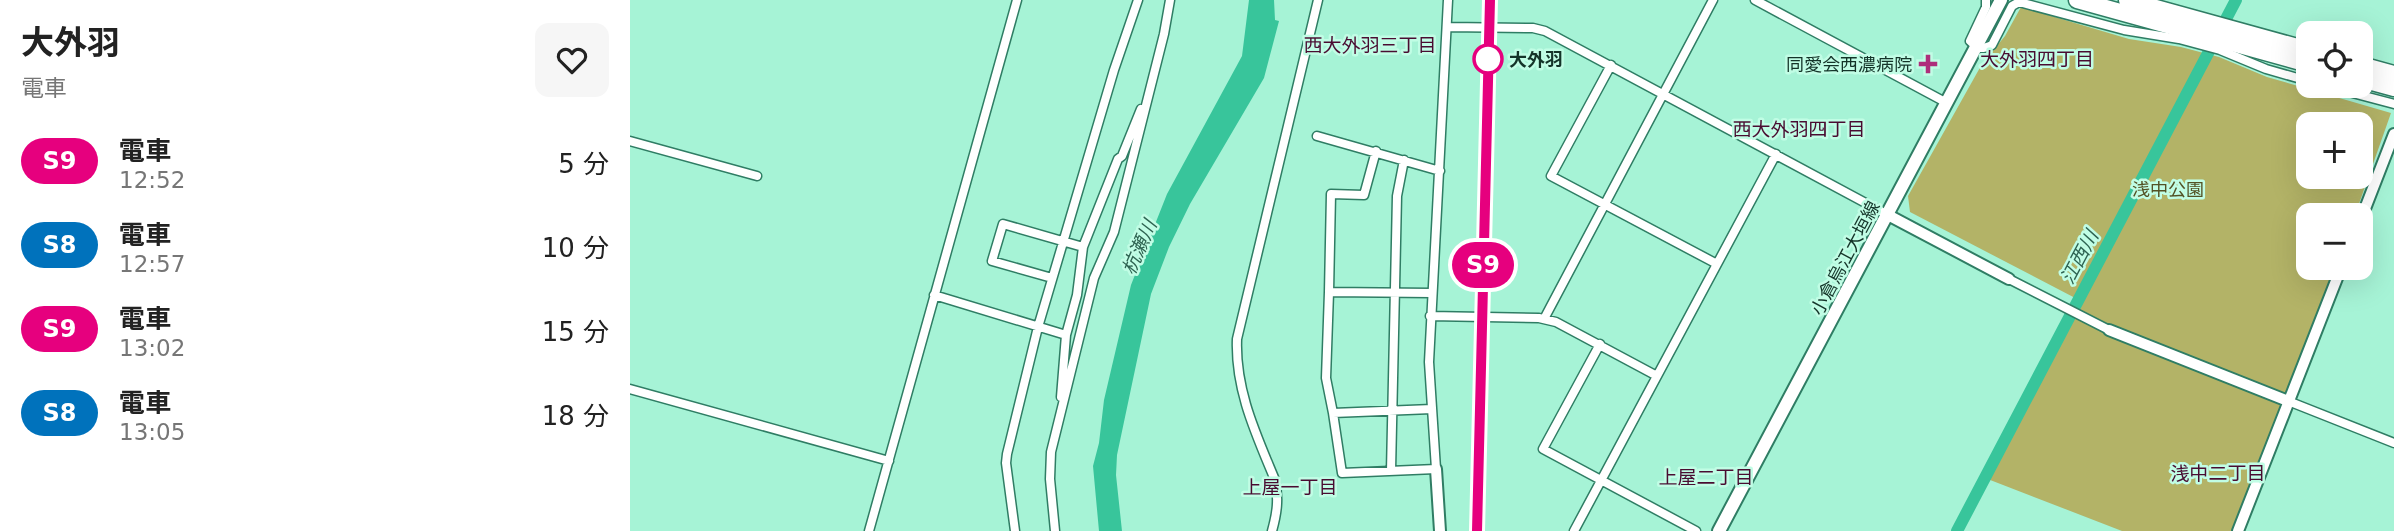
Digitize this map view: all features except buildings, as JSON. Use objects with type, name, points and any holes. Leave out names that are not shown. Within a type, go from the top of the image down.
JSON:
[{"type":"highway","points":[[2077,0],[2182,28],[2296,48]]},
{"type":"highway","points":[[2127,0],[2182,28]]},
{"type":"highway","points":[[2240,38],[2296,59]]},
{"type":"highway","points":[[2373,68],[2394,74]]},
{"type":"highway","points":[[2373,82],[2394,88]]},
{"type":"main road","name":"小倉烏江大垣線","points":[[1718,531],[2001,0]]},
{"type":"street","points":[[869,531],[1017,0]]},
{"type":"street","points":[[1015,531],[1007,454],[1052,278],[1114,70],[1138,0]]},
{"type":"street","points":[[1055,531],[1051,452],[1094,278],[1114,232],[1164,34],[1170,0]]},
{"type":"street","points":[[1272,531],[1278,493],[1242,395],[1236,362],[1237,339],[1318,0]]},
{"type":"street","points":[[1440,531],[1429,362],[1448,0]]},
{"type":"street","points":[[1544,319],[1713,0]]},
{"type":"street","points":[[1755,0],[1947,103]]},
{"type":"street","points":[[1986,0],[1986,6],[1970,36],[1970,41],[1983,49],[1992,46],[2012,6],[2019,2],[2124,30],[2182,28],[2220,50],[2266,69],[2296,78]]},
{"type":"street","points":[[1448,27],[1545,31],[2077,316],[2394,443]]},
{"type":"street","points":[[1611,65],[1550,176],[1717,264]]},
{"type":"street","points":[[2371,98],[2394,104]]},
{"type":"street","points":[[1063,408],[1061,398],[1066,335],[1077,295],[1083,247],[1118,159],[1122,156],[1140,110],[1146,105]]},
{"type":"street","points":[[2367,203],[2394,134]]},
{"type":"street","points":[[1317,136],[1440,171]]},
{"type":"street","points":[[630,141],[757,176]]},
{"type":"street","points":[[1376,151],[1364,195],[1331,194],[1326,378],[1342,473],[1436,468]]},
{"type":"street","points":[[1574,531],[1776,154]]},
{"type":"street","points":[[1391,471],[1397,196],[1404,160]]},
{"type":"street","points":[[1052,278],[992,261],[1003,224],[1083,247]]},
{"type":"street","points":[[2238,531],[2336,280]]},
{"type":"street","points":[[1329,292],[1432,293]]},
{"type":"street","points":[[934,295],[1066,335]]},
{"type":"street","points":[[1430,316],[1544,319],[1556,322],[1657,376]]},
{"type":"street","points":[[1600,344],[1543,449],[1696,531]]},
{"type":"street","points":[[630,389],[889,461]]},
{"type":"street","points":[[1333,413],[1432,409]]},
{"type":"green space","name":"浅中公園","points":[[2021,7],[2129,39],[2181,47],[2219,57],[2267,77],[2296,85],[2296,98],[2339,98],[2391,113],[2373,164],[2373,112],[2296,112],[2296,189],[2364,189],[2359,203],[2296,203],[2296,280],[2329,280],[2233,531],[2122,531],[1985,478],[2079,300],[1910,212],[1908,196],[1982,64],[2005,36]]},
{"type":"shaded area","points":[[1249,0],[1274,0],[1275,20],[1279,21],[1264,78],[1190,204],[1169,247],[1151,294],[1117,455],[1116,475],[1122,531],[1099,531],[1093,466],[1099,443],[1104,400],[1131,285],[1167,194],[1242,56]]},
{"type":"waterway","name":"江西川","points":[[1957,531],[2236,0]]},
{"type":"railway","points":[[1477,531],[1490,0]]},
{"type":"train","name":"S9","points":[[1477,531],[1490,0]]},
{"type":"place","name":"大外羽","points":[[1488,59]]},
{"type":"place","name":"同愛会西濃病院","points":[[1928,64]]},
{"type":"district","name":"西大外羽三丁目","points":[[1370,45]]},
{"type":"district","name":"大外羽四丁目","points":[[2037,59]]},
{"type":"district","name":"西大外羽四丁目","points":[[1799,129]]},
{"type":"district","name":"浅中二丁目","points":[[2218,473]]},
{"type":"district","name":"上屋二丁目","points":[[1706,477]]},
{"type":"district","name":"上屋一丁目","points":[[1290,487]]},
{"type":"water label","name":"杭瀬川","points":[[1139,247]]}]
